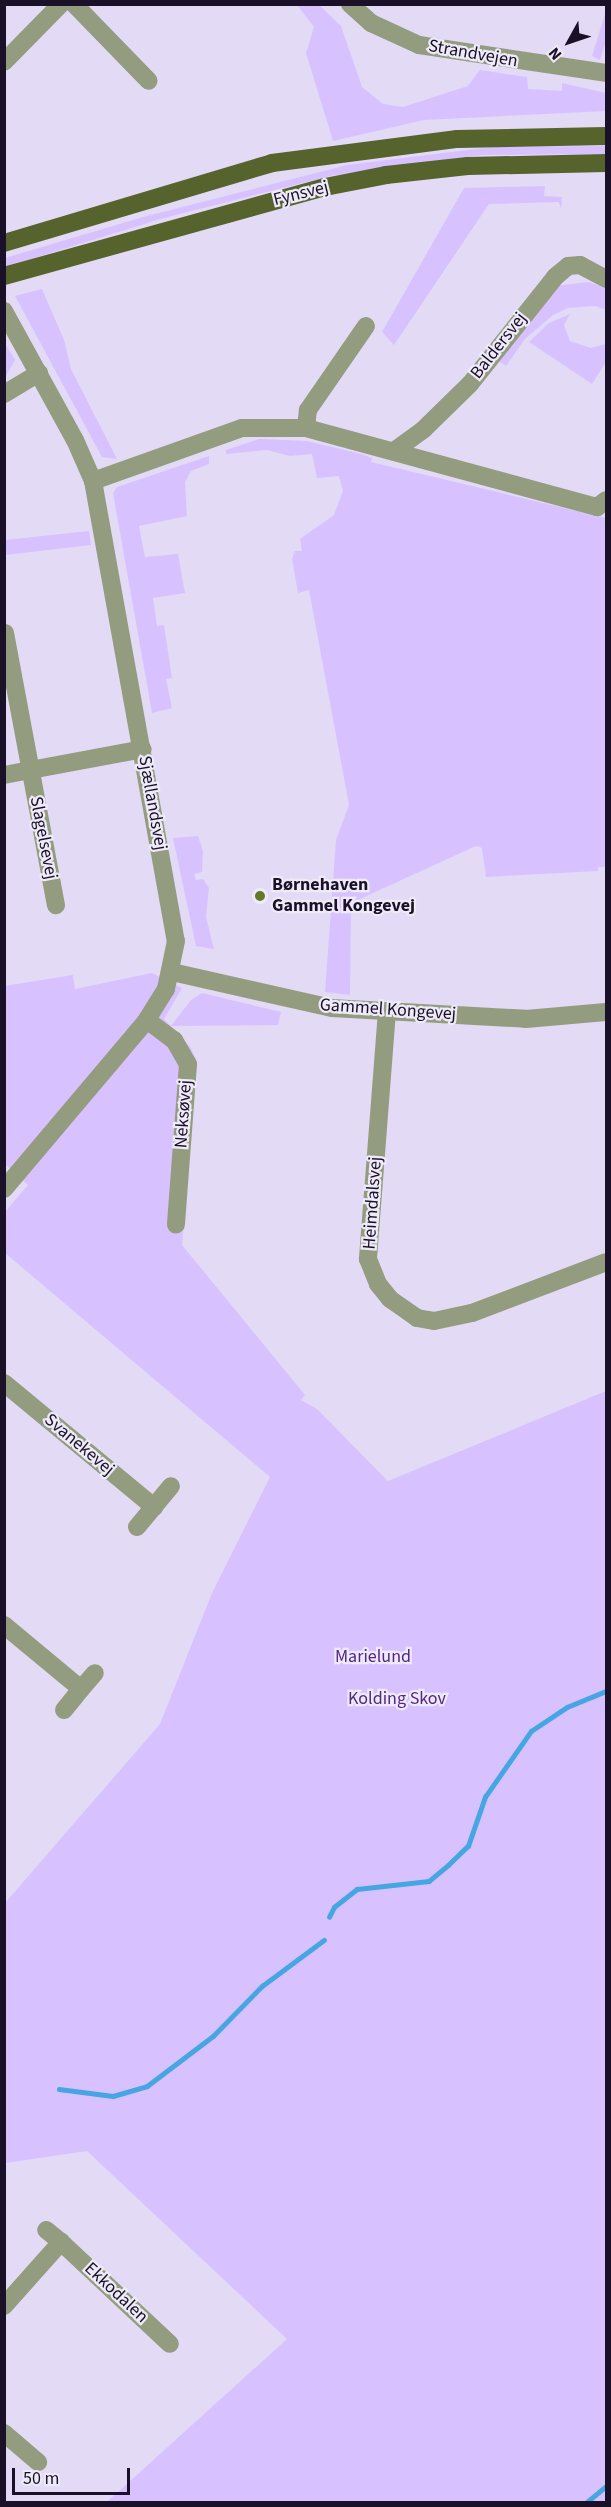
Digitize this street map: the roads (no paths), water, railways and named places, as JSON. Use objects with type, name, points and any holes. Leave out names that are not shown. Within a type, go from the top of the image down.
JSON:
[{"type":"main road","name":"Fynsvej","points":[[4,243],[272,163],[458,139],[606,136]]},
{"type":"main road","name":"Fynsvej","points":[[4,276],[325,187],[386,175],[468,166],[606,163]]},
{"type":"street","points":[[4,62],[61,4]]},
{"type":"street","points":[[74,4],[149,81]]},
{"type":"street","name":"Strandvejen","points":[[350,4],[371,23],[419,45],[606,74]]},
{"type":"street","name":"Baldersvej","points":[[394,451],[424,429],[470,384],[561,272],[580,265],[606,279]]},
{"type":"street","name":"Sjællandsvej","points":[[4,311],[39,373],[93,481],[176,941],[172,972],[147,1020],[4,1189]]},
{"type":"street","points":[[306,428],[308,410],[366,326]]},
{"type":"street","points":[[4,394],[39,373]]},
{"type":"street","points":[[93,481],[242,428],[306,428],[597,507],[606,500]]},
{"type":"street","name":"Slagelsevej","points":[[4,633],[56,905]]},
{"type":"street","name":"Slagelsevej","points":[[4,775],[143,749]]},
{"type":"street","name":"Gammel Kongevej","points":[[172,972],[309,1004],[526,1019],[606,1012]]},
{"type":"street","name":"Heimdalsvej","points":[[387,1011],[368,1259],[372,1272],[390,1299],[417,1318],[434,1321],[472,1313],[606,1262]]},
{"type":"street","name":"Neksøvej","points":[[147,1020],[174,1040],[188,1064],[176,1225]]},
{"type":"street","name":"Svanekevej","points":[[4,1383],[154,1507]]},
{"type":"street","points":[[137,1527],[171,1486]]},
{"type":"street","points":[[4,1625],[81,1689]]},
{"type":"street","points":[[64,1710],[95,1673]]},
{"type":"street","name":"Ekkodalen","points":[[46,2230],[170,2344]]},
{"type":"street","points":[[4,2306],[61,2242]]},
{"type":"street","points":[[4,2433],[38,2462]]},
{"type":"waterway","points":[[329,1917],[334,1907],[357,1889],[429,1881],[468,1846],[485,1797],[531,1731],[567,1707],[606,1691]]},
{"type":"waterway","points":[[59,2089],[113,2096],[147,2086],[213,2036],[262,1986],[324,1940]]},
{"type":"waterway","points":[[587,2502],[606,2486]]},
{"type":"place","name":"Børnehaven Gammel Kongevej","points":[[260,896]]},
{"type":"park label","name":"Marielund","points":[[373,1657]]},
{"type":"park label","name":"Kolding Skov","points":[[397,1699]]}]
